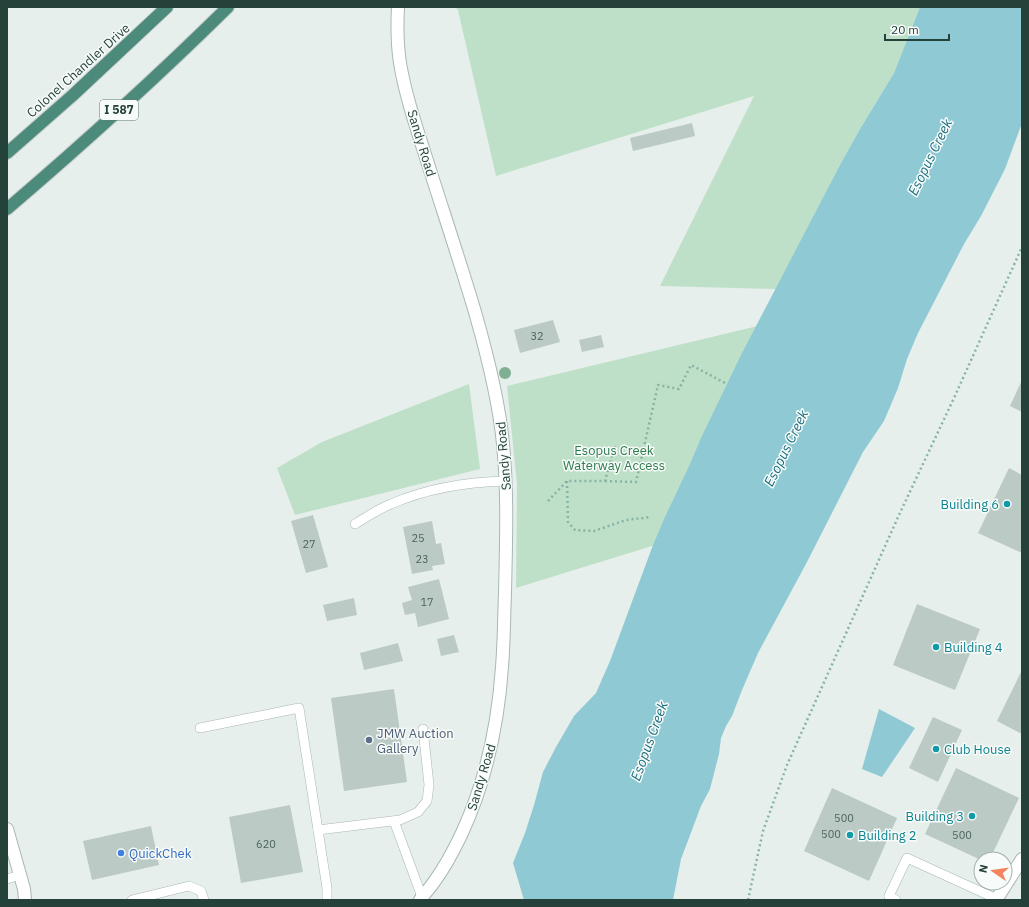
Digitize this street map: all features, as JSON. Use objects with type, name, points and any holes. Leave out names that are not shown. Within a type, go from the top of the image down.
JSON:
[{"type":"highway","name":"Colonel Chandler Drive","points":[[7,153],[73,95],[167,7]]},
{"type":"highway","name":"I 587","points":[[7,209],[118,111],[228,7]]},
{"type":"street","name":"Sandy Road","points":[[398,7],[397,34],[405,88],[487,353],[503,440],[506,481],[507,532],[502,666],[492,744],[483,781],[469,818],[453,851],[435,882],[421,899]]},
{"type":"street","points":[[7,829],[26,900]]},
{"type":"street","points":[[997,900],[1022,859]]},
{"type":"lane","points":[[355,524],[389,504],[410,496],[439,488],[480,482],[506,481]]},
{"type":"lane","points":[[200,728],[299,708],[327,888],[327,900]]},
{"type":"lane","points":[[318,830],[400,820],[418,812],[427,801],[429,785],[423,729]]},
{"type":"lane","points":[[394,820],[421,899]]},
{"type":"lane","points":[[896,900],[889,896],[907,858],[997,900]]},
{"type":"lane","points":[[7,879],[20,875]]},
{"type":"lane","points":[[132,900],[188,886],[201,891],[204,900]]},
{"type":"path","points":[[748,900],[763,831],[787,765],[899,515],[1022,247]]},
{"type":"path","points":[[548,501],[567,481],[604,480],[636,482],[658,385],[679,389],[691,365],[727,384]]},
{"type":"path","points":[[604,480],[615,446]]},
{"type":"path","points":[[567,481],[568,522],[575,530],[594,531],[626,520],[651,517]]},
{"type":"green space","points":[[455,7],[920,7],[894,73],[841,163],[776,289],[660,286],[754,96],[496,176],[458,10]]},
{"type":"green space","name":"Esopus Creek Waterway Access","points":[[829,309],[736,520],[516,588],[517,484],[507,386]]},
{"type":"green space","points":[[469,384],[480,469],[295,515],[277,468],[322,442]]},
{"type":"water","name":"Esopus Creek","points":[[920,7],[1022,7],[1022,123],[1005,169],[918,333],[884,421],[863,452],[807,562],[758,653],[732,716],[721,738],[719,754],[710,789],[701,806],[681,859],[673,900],[524,900],[513,863],[525,833],[543,772],[574,716],[596,693],[610,661],[653,545],[701,438],[741,355],[841,163],[894,73]]},
{"type":"water","points":[[879,709],[915,728],[882,777],[862,769]]},
{"type":"building","points":[[692,123],[695,136],[633,151],[630,138]]},
{"type":"building","points":[[553,320],[560,342],[520,353],[514,330]]},
{"type":"building","points":[[601,335],[604,347],[582,352],[579,340]]},
{"type":"building","points":[[1022,380],[1022,412],[1010,406]]},
{"type":"building","name":"Building 6","points":[[1009,468],[1022,475],[1022,553],[978,533]]},
{"type":"building","points":[[313,515],[328,567],[306,573],[291,521]]},
{"type":"building","points":[[432,521],[436,544],[441,543],[445,564],[432,566],[433,570],[412,574],[403,527]]},
{"type":"building","points":[[439,579],[449,619],[418,627],[415,613],[405,615],[402,603],[412,600],[408,587]]},
{"type":"building","points":[[354,598],[357,615],[327,621],[323,605]]},
{"type":"building","name":"Building 4","points":[[917,604],[980,629],[955,690],[893,665]]},
{"type":"building","points":[[454,635],[459,652],[441,656],[437,639]]},
{"type":"building","points":[[398,643],[403,661],[364,670],[360,653]]},
{"type":"building","points":[[1022,670],[1022,734],[997,721]]},
{"type":"building","name":"JMW Auction Gallery","points":[[394,689],[407,782],[344,791],[331,698]]},
{"type":"building","name":"Club House","points":[[933,717],[962,730],[938,782],[909,768]]},
{"type":"building","name":"Building 3","points":[[956,768],[1019,798],[994,851],[973,851],[973,856],[925,834]]},
{"type":"building","name":"Building 2","points":[[832,788],[897,818],[869,881],[804,851]]},
{"type":"building","points":[[290,805],[303,872],[241,883],[229,817]]},
{"type":"building","name":"QuickChek","points":[[151,826],[159,865],[92,880],[83,841]]},
{"type":"place","name":"Building 6","points":[[1007,504]]},
{"type":"place","name":"Building 4","points":[[936,647]]},
{"type":"place","name":"JMW Auction Gallery","points":[[369,740]]},
{"type":"place","name":"Club House","points":[[936,749]]},
{"type":"place","name":"Building 3","points":[[972,816]]},
{"type":"place","name":"Building 2","points":[[850,835]]},
{"type":"place","name":"QuickChek","points":[[121,853]]}]
